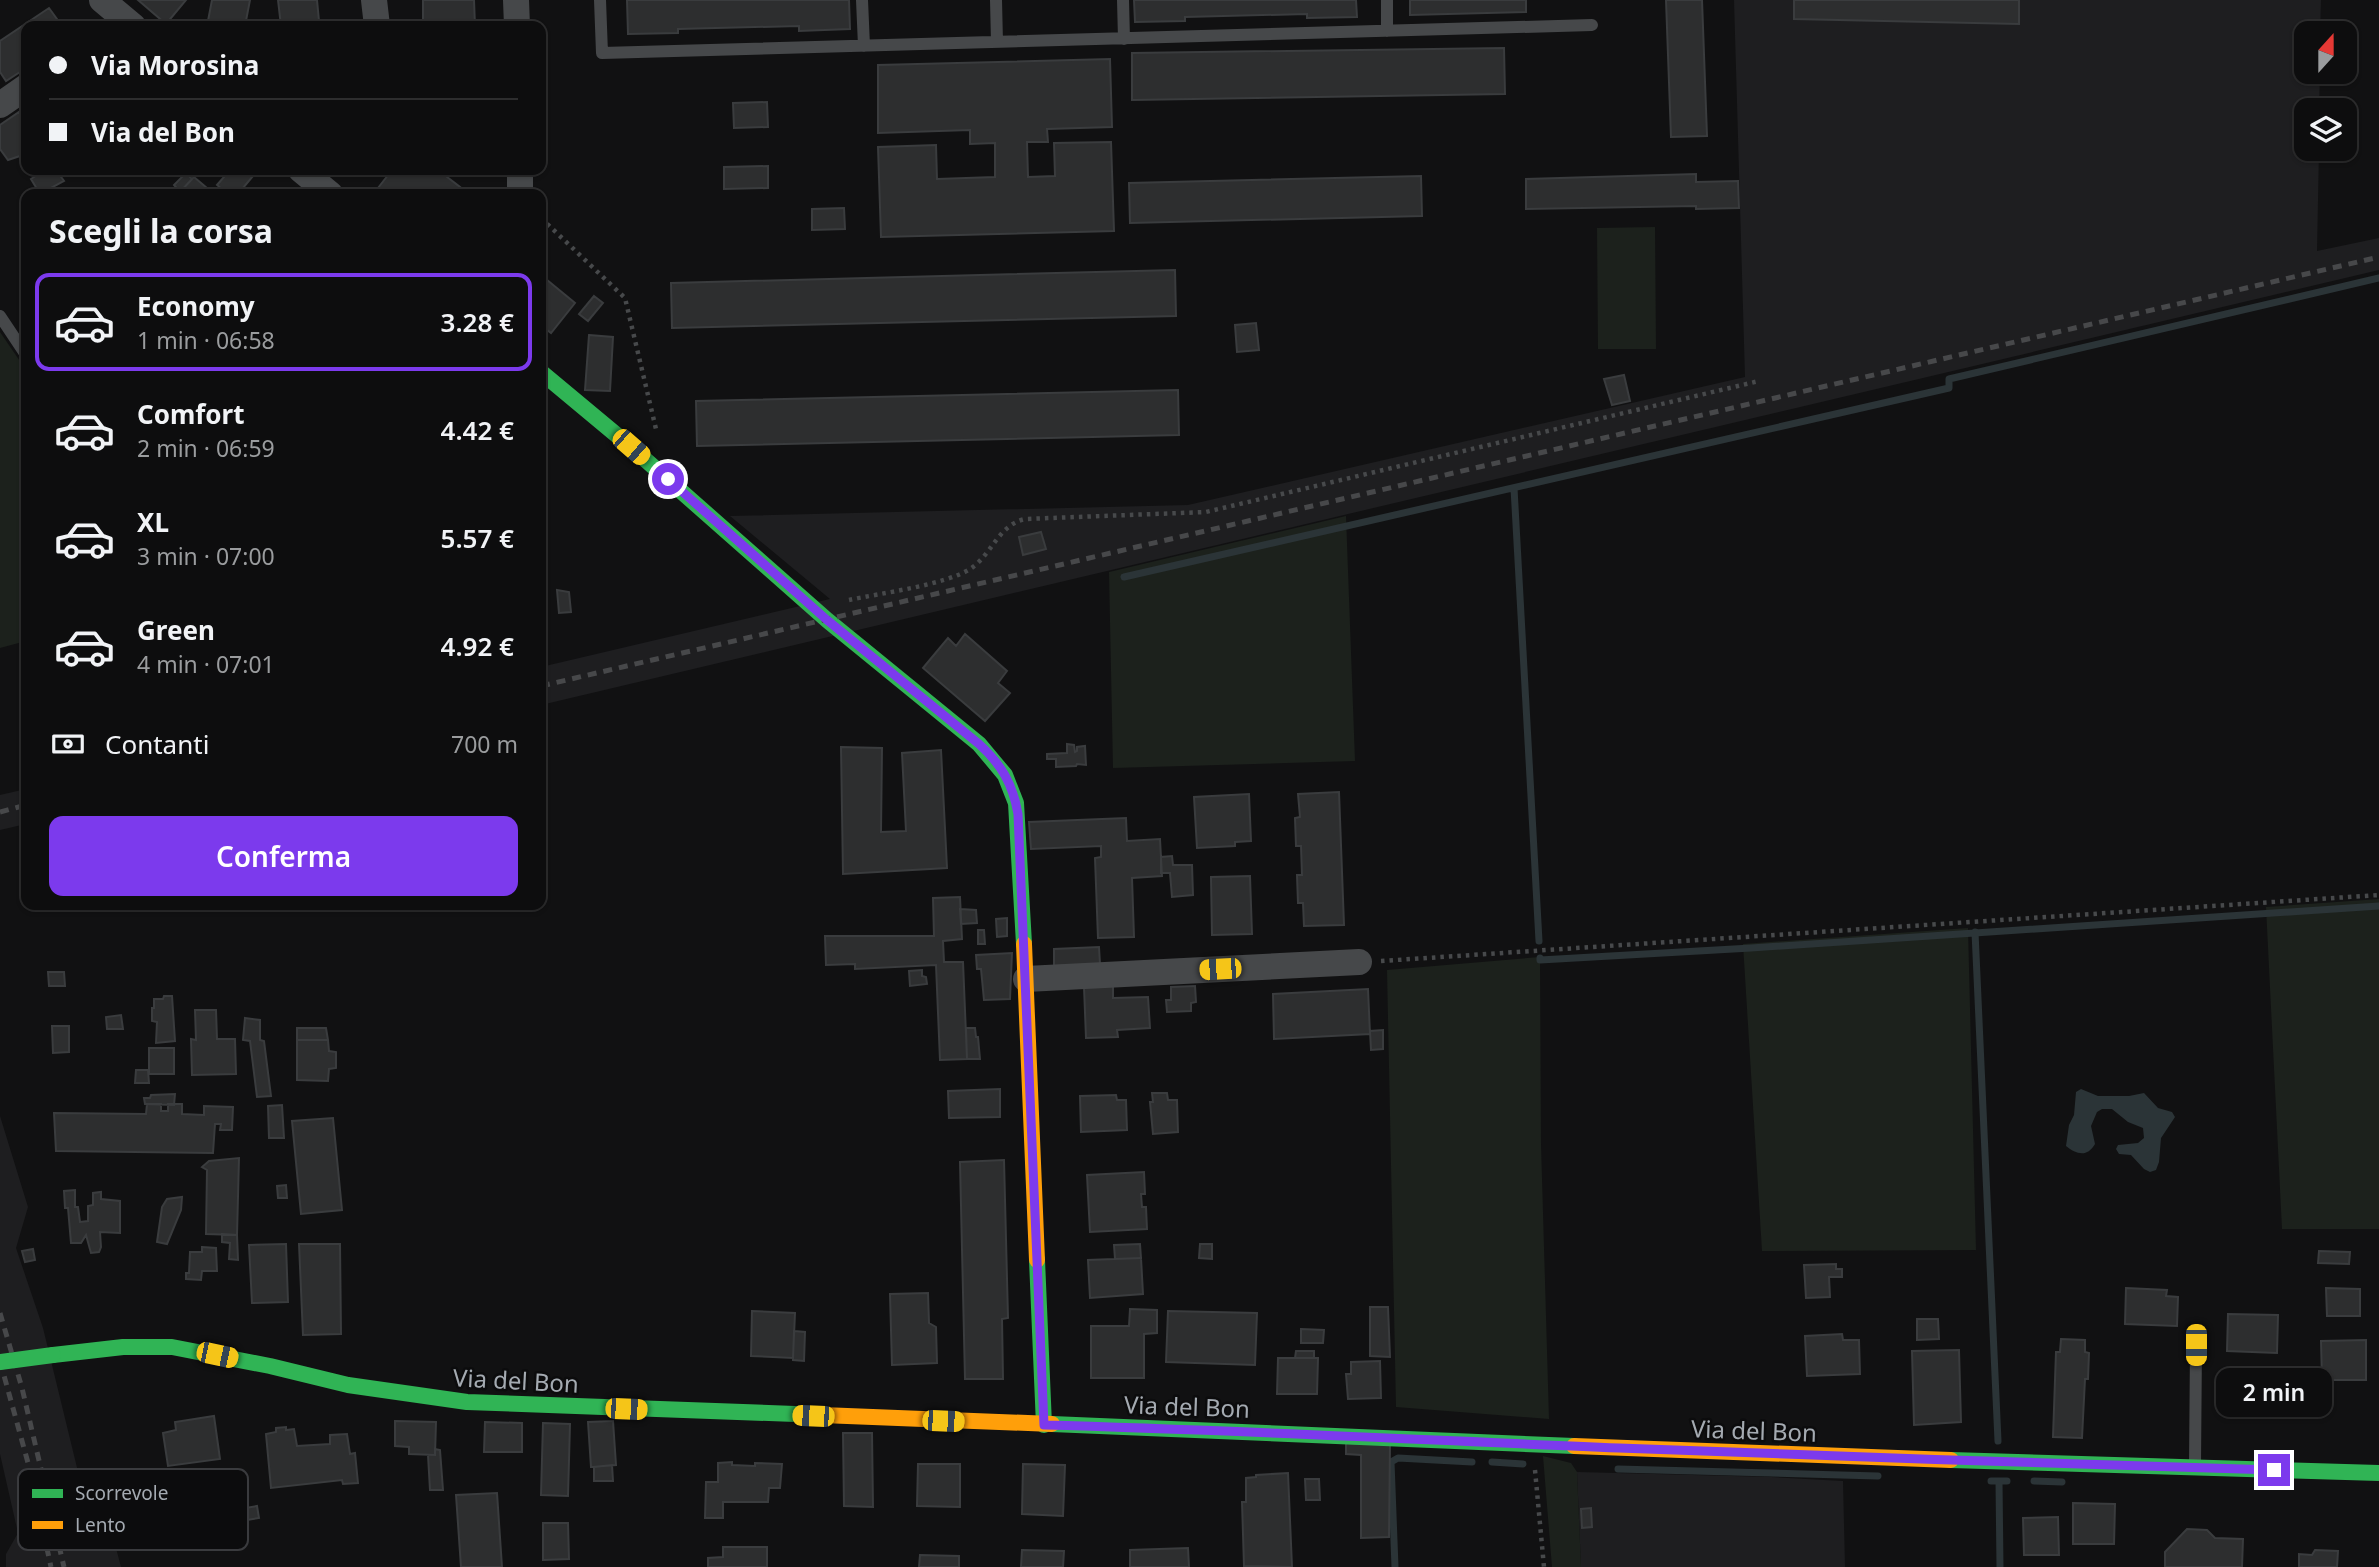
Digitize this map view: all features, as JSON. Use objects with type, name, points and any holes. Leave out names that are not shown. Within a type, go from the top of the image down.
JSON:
[{"type":"street","points":[[102,0],[120,21]]},
{"type":"street","points":[[374,0],[376,21]]},
{"type":"street","points":[[516,0],[517,21]]},
{"type":"street","points":[[0,105],[21,90]]},
{"type":"street","points":[[307,175],[324,189]]},
{"type":"street","points":[[546,376],[814,608],[979,744],[996,759],[1006,776],[1015,796],[1018,814],[1044,1425]]},
{"type":"street","points":[[1026,979],[1359,962]]},
{"type":"street","name":"Via del Bon","points":[[0,1362],[123,1347],[172,1347],[348,1384],[467,1402],[1533,1444],[2379,1473]]},
{"type":"lane","points":[[600,0],[602,53],[1592,25]]},
{"type":"lane","points":[[862,0],[863,46]]},
{"type":"lane","points":[[996,0],[997,42]]},
{"type":"lane","points":[[1123,0],[1124,39]]},
{"type":"lane","points":[[1387,31],[1388,0]]},
{"type":"lane","points":[[0,316],[21,348]]},
{"type":"lane","points":[[2195,1468],[2196,1345]]},
{"type":"path","points":[[546,223],[625,298],[659,440]]},
{"type":"path","points":[[814,608],[951,578],[978,562],[1007,527],[1016,521],[1206,512],[1759,381]]},
{"type":"path","points":[[1359,962],[2379,895]]},
{"type":"path","points":[[1533,1444],[1544,1567]]},
{"type":"shaded area","points":[[1734,0],[2321,0],[2320,21],[2294,21],[2294,84],[2320,84],[2319,98],[2294,98],[2294,161],[2319,161],[2317,251],[2379,238],[2379,270],[546,704],[546,666],[830,599],[730,516],[1188,505],[1745,377]]},
{"type":"shaded area","points":[[1655,227],[1656,349],[1598,349],[1597,228]]},
{"type":"shaded area","points":[[0,332],[21,363],[21,642],[0,648]]},
{"type":"shaded area","points":[[1346,516],[1355,761],[1113,768],[1109,572]]},
{"type":"shaded area","points":[[21,790],[21,825],[0,830],[0,795]]},
{"type":"shaded area","points":[[2379,899],[2379,1229],[2282,1229],[2266,907]]},
{"type":"shaded area","points":[[1968,928],[1976,1250],[1762,1251],[1743,944]]},
{"type":"shaded area","points":[[1540,957],[1541,1144],[1549,1419],[1396,1407],[1387,970]]},
{"type":"shaded area","points":[[2081,1089],[2098,1096],[2144,1093],[2158,1108],[2172,1112],[2175,1117],[2161,1138],[2156,1170],[2150,1172],[2131,1155],[2119,1154],[2116,1149],[2118,1145],[2138,1143],[2144,1138],[2143,1128],[2128,1122],[2112,1109],[2097,1112],[2091,1126],[2095,1144],[2092,1148],[2085,1153],[2077,1153],[2066,1146],[2069,1125],[2074,1115],[2076,1092]]},
{"type":"shaded area","points":[[0,1116],[28,1207],[16,1248],[43,1328],[77,1469],[18,1469],[18,1533],[0,1454]]},
{"type":"shaded area","points":[[1543,1456],[1571,1463],[1577,1472],[1581,1567],[1552,1567]]},
{"type":"shaded area","points":[[1577,1472],[1843,1481],[1845,1567],[1581,1567]]},
{"type":"shaded area","points":[[18,1533],[18,1550],[116,1550],[121,1567],[6,1567],[6,1554]]},
{"type":"building","points":[[138,0],[186,0],[168,21],[162,21]]},
{"type":"building","points":[[212,0],[250,0],[246,21],[208,21]]},
{"type":"building","points":[[278,0],[317,0],[319,21],[280,21]]},
{"type":"building","points":[[423,0],[474,0],[475,21],[423,21]]},
{"type":"building","points":[[627,0],[849,0],[850,29],[799,31],[799,26],[678,29],[678,33],[628,34]]},
{"type":"building","points":[[1134,0],[1356,0],[1357,17],[1307,18],[1307,14],[1185,17],[1185,21],[1135,22]]},
{"type":"building","points":[[1410,0],[1526,0],[1526,12],[1410,15]]},
{"type":"building","points":[[1666,0],[1702,0],[1707,136],[1671,137]]},
{"type":"building","points":[[1794,0],[2019,0],[2019,24],[1794,19]]},
{"type":"building","points":[[49,8],[58,21],[30,21]]},
{"type":"building","points":[[21,27],[21,71],[6,81],[0,72],[0,41]]},
{"type":"building","points":[[1504,48],[1505,94],[1132,100],[1132,53]]},
{"type":"building","points":[[1110,59],[1112,127],[1047,129],[1048,142],[1027,142],[1028,177],[1055,176],[1054,143],[1111,142],[1114,231],[881,237],[878,147],[936,145],[937,179],[995,177],[995,143],[970,144],[970,130],[878,133],[878,65]]},
{"type":"building","points":[[767,102],[768,127],[734,128],[733,103]]},
{"type":"building","points":[[19,112],[21,156],[8,160],[0,149],[0,125]]},
{"type":"building","points":[[768,166],[768,188],[724,189],[724,167]]},
{"type":"building","points":[[1696,174],[1696,182],[1738,181],[1739,208],[1696,209],[1696,206],[1526,209],[1526,179]]},
{"type":"building","points":[[37,175],[60,175],[64,181],[49,189],[37,189],[31,179]]},
{"type":"building","points":[[184,175],[192,179],[183,189],[177,189],[174,185]]},
{"type":"building","points":[[226,175],[254,175],[242,189],[222,189],[217,185]]},
{"type":"building","points":[[388,175],[444,175],[460,187],[458,189],[378,188]]},
{"type":"building","points":[[1421,176],[1422,216],[1130,223],[1129,183]]},
{"type":"building","points":[[194,177],[208,189],[183,189]]},
{"type":"building","points":[[844,208],[845,229],[812,230],[812,209]]},
{"type":"building","points":[[1175,270],[1176,316],[672,328],[671,283]]},
{"type":"building","points":[[546,279],[575,303],[551,333],[546,329]]},
{"type":"building","points":[[594,296],[603,303],[588,321],[579,314]]},
{"type":"building","points":[[1256,323],[1259,350],[1237,352],[1235,325]]},
{"type":"building","points":[[589,335],[613,337],[610,391],[585,390]]},
{"type":"building","points":[[1624,375],[1630,401],[1612,405],[1604,379]]},
{"type":"building","points":[[1178,390],[1179,435],[697,446],[696,401]]},
{"type":"building","points":[[1041,532],[1046,549],[1023,555],[1019,537]]},
{"type":"building","points":[[557,590],[569,592],[571,612],[559,613]]},
{"type":"building","points":[[965,634],[1007,671],[998,683],[1010,693],[985,721],[923,668],[948,638],[956,646]]},
{"type":"building","points":[[1067,744],[1074,745],[1075,752],[1077,747],[1085,746],[1086,765],[1056,767],[1056,759],[1047,759],[1047,754],[1067,753]]},
{"type":"building","points":[[841,747],[882,748],[881,832],[906,831],[902,753],[941,750],[947,868],[843,874]]},
{"type":"building","points":[[1339,792],[1344,925],[1304,926],[1303,903],[1298,903],[1297,875],[1302,875],[1301,846],[1296,846],[1295,818],[1300,817],[1298,794]]},
{"type":"building","points":[[1249,794],[1251,841],[1235,842],[1235,846],[1197,848],[1194,797]]},
{"type":"building","points":[[1126,818],[1127,841],[1160,839],[1162,876],[1132,878],[1134,937],[1098,938],[1095,858],[1101,857],[1101,846],[1031,849],[1029,822]]},
{"type":"building","points":[[1172,856],[1173,865],[1192,865],[1193,895],[1172,897],[1170,873],[1161,873],[1161,857]]},
{"type":"building","points":[[1250,876],[1252,934],[1212,935],[1211,877]]},
{"type":"building","points":[[960,897],[962,939],[943,941],[944,962],[963,962],[967,1059],[940,1060],[936,965],[855,969],[855,964],[826,965],[825,936],[934,936],[933,898]]},
{"type":"building","points":[[960,909],[976,910],[977,923],[961,924]]},
{"type":"building","points":[[1007,918],[1007,936],[997,937],[996,919]]},
{"type":"building","points":[[978,930],[984,930],[985,944],[978,944]]},
{"type":"building","points":[[1099,947],[1100,964],[1054,966],[1054,949]]},
{"type":"building","points":[[1012,953],[1010,999],[984,1000],[981,969],[977,969],[976,955]]},
{"type":"building","points":[[922,970],[927,984],[910,986],[909,971]]},
{"type":"building","points":[[48,972],[64,972],[65,986],[49,986]]},
{"type":"building","points":[[1113,985],[1113,998],[1148,997],[1150,1028],[1117,1030],[1118,1037],[1086,1038],[1084,987]]},
{"type":"building","points":[[1195,986],[1196,1002],[1191,1003],[1191,1011],[1167,1012],[1166,1000],[1171,1000],[1171,987]]},
{"type":"building","points":[[1368,989],[1370,1034],[1274,1039],[1273,994]]},
{"type":"building","points":[[164,996],[172,996],[175,1041],[156,1043],[157,1022],[152,1021],[152,1008],[154,999],[163,999]]},
{"type":"building","points":[[195,1010],[216,1010],[217,1039],[235,1039],[236,1074],[192,1075],[191,1039],[196,1040]]},
{"type":"building","points":[[121,1015],[123,1029],[107,1029],[106,1017]]},
{"type":"building","points":[[245,1018],[260,1020],[260,1040],[264,1041],[271,1096],[257,1097],[250,1041],[243,1040]]},
{"type":"building","points":[[52,1026],[69,1026],[69,1052],[53,1053]]},
{"type":"building","points":[[297,1028],[326,1028],[328,1040],[297,1040]]},
{"type":"building","points":[[966,1028],[975,1028],[980,1059],[967,1059]]},
{"type":"building","points":[[1383,1030],[1383,1049],[1371,1050],[1370,1031]]},
{"type":"building","points":[[297,1040],[328,1040],[329,1051],[336,1052],[336,1068],[329,1069],[328,1081],[297,1080]]},
{"type":"building","points":[[149,1048],[174,1048],[174,1074],[149,1074]]},
{"type":"building","points":[[136,1070],[148,1070],[149,1083],[135,1083]]},
{"type":"building","points":[[1000,1089],[1000,1117],[949,1118],[948,1091]]},
{"type":"building","points":[[1152,1093],[1167,1093],[1168,1100],[1177,1100],[1178,1132],[1153,1134],[1150,1102],[1153,1102]]},
{"type":"building","points":[[175,1094],[174,1105],[145,1104],[144,1098],[150,1098],[151,1095]]},
{"type":"building","points":[[1116,1095],[1117,1100],[1126,1100],[1127,1130],[1081,1132],[1080,1096]]},
{"type":"building","points":[[147,1104],[161,1104],[161,1111],[168,1111],[168,1104],[182,1104],[182,1114],[204,1115],[204,1106],[233,1107],[232,1130],[220,1130],[221,1124],[215,1124],[213,1153],[56,1151],[54,1113],[146,1114]]},
{"type":"building","points":[[282,1105],[284,1138],[269,1138],[268,1106]]},
{"type":"building","points":[[333,1118],[342,1210],[301,1214],[292,1121]]},
{"type":"building","points":[[239,1158],[237,1235],[206,1234],[207,1170],[202,1167],[209,1161]]},
{"type":"building","points":[[1004,1160],[1008,1318],[1002,1319],[1003,1379],[965,1379],[960,1162]]},
{"type":"building","points":[[1144,1172],[1145,1194],[1141,1194],[1142,1207],[1146,1207],[1147,1229],[1090,1232],[1087,1175]]},
{"type":"building","points":[[286,1185],[287,1198],[278,1198],[277,1186]]},
{"type":"building","points":[[75,1190],[75,1207],[78,1207],[80,1222],[88,1221],[88,1206],[93,1205],[93,1193],[101,1192],[101,1199],[120,1201],[120,1233],[100,1232],[99,1252],[91,1253],[86,1235],[81,1243],[71,1243],[64,1191]]},
{"type":"building","points":[[182,1197],[181,1210],[167,1244],[157,1242],[162,1207],[167,1199]]},
{"type":"building","points":[[222,1234],[237,1235],[238,1260],[229,1259],[230,1243],[222,1242]]},
{"type":"building","points":[[286,1244],[288,1302],[252,1303],[249,1245]]},
{"type":"building","points":[[299,1244],[340,1244],[341,1334],[303,1335]]},
{"type":"building","points":[[1140,1244],[1141,1258],[1115,1259],[1114,1245]]},
{"type":"building","points":[[1200,1244],[1212,1244],[1212,1259],[1199,1258]]},
{"type":"building","points":[[202,1247],[216,1248],[217,1271],[202,1271],[201,1280],[186,1279],[190,1252],[202,1252]]},
{"type":"building","points":[[33,1249],[35,1260],[25,1262],[22,1251]]},
{"type":"building","points":[[2319,1251],[2350,1252],[2349,1264],[2318,1263]]},
{"type":"building","points":[[1141,1258],[1143,1294],[1090,1298],[1088,1260]]},
{"type":"building","points":[[1836,1264],[1836,1269],[1842,1269],[1842,1277],[1829,1277],[1830,1297],[1806,1298],[1804,1265]]},
{"type":"building","points":[[2126,1288],[2167,1290],[2166,1296],[2178,1297],[2177,1326],[2125,1324]]},
{"type":"building","points":[[2326,1288],[2360,1289],[2360,1316],[2327,1316]]},
{"type":"building","points":[[928,1293],[929,1323],[936,1327],[937,1363],[892,1365],[890,1294]]},
{"type":"building","points":[[1370,1307],[1388,1307],[1390,1357],[1370,1356]]},
{"type":"building","points":[[1130,1309],[1157,1310],[1157,1333],[1144,1334],[1144,1378],[1091,1378],[1091,1326],[1129,1326]]},
{"type":"building","points":[[752,1311],[795,1313],[793,1358],[751,1356]]},
{"type":"building","points":[[1168,1311],[1257,1313],[1255,1365],[1166,1362]]},
{"type":"building","points":[[2228,1314],[2278,1315],[2277,1353],[2227,1351]]},
{"type":"building","points":[[1917,1319],[1938,1319],[1939,1339],[1917,1340]]},
{"type":"building","points":[[1301,1329],[1324,1330],[1323,1343],[1301,1343]]},
{"type":"building","points":[[794,1331],[805,1332],[804,1361],[793,1360]]},
{"type":"building","points":[[1842,1334],[1843,1340],[1859,1340],[1860,1374],[1807,1376],[1805,1336]]},
{"type":"building","points":[[2061,1339],[2085,1340],[2085,1352],[2089,1353],[2082,1438],[2053,1437],[2056,1352],[2060,1352]]},
{"type":"building","points":[[2366,1340],[2366,1380],[2322,1380],[2321,1341]]},
{"type":"building","points":[[1959,1350],[1961,1422],[1914,1425],[1912,1351]]},
{"type":"building","points":[[1296,1351],[1314,1351],[1314,1358],[1295,1358]]},
{"type":"building","points":[[1278,1358],[1318,1358],[1317,1394],[1277,1394]]},
{"type":"building","points":[[1380,1361],[1381,1398],[1348,1399],[1346,1374],[1351,1374],[1351,1362]]},
{"type":"building","points":[[214,1416],[220,1459],[168,1466],[163,1433],[176,1430],[175,1422]]},
{"type":"building","points":[[395,1421],[436,1422],[435,1455],[409,1454],[409,1447],[395,1446]]},
{"type":"building","points":[[613,1421],[616,1465],[591,1467],[588,1422]]},
{"type":"building","points":[[485,1422],[522,1423],[522,1452],[484,1452]]},
{"type":"building","points":[[543,1423],[570,1424],[568,1496],[541,1495]]},
{"type":"building","points":[[286,1427],[286,1430],[294,1429],[297,1446],[330,1444],[330,1435],[347,1434],[350,1454],[355,1453],[358,1483],[343,1484],[342,1480],[271,1488],[266,1434],[276,1432],[276,1428]]},
{"type":"building","points":[[843,1433],[872,1433],[873,1507],[844,1506]]},
{"type":"building","points":[[1346,1442],[1390,1442],[1389,1537],[1361,1538],[1361,1455],[1346,1454]]},
{"type":"building","points":[[435,1449],[440,1450],[443,1490],[430,1490],[428,1455],[435,1455]]},
{"type":"building","points":[[732,1462],[732,1465],[755,1466],[755,1463],[782,1464],[780,1488],[769,1488],[768,1502],[723,1502],[723,1518],[705,1518],[706,1482],[718,1482],[718,1463]]},
{"type":"building","points":[[918,1464],[960,1464],[960,1507],[917,1506]]},
{"type":"building","points":[[1023,1464],[1065,1465],[1063,1516],[1022,1514]]},
{"type":"building","points":[[612,1465],[613,1481],[594,1481],[594,1467]]},
{"type":"building","points":[[1288,1473],[1292,1567],[1244,1566],[1242,1502],[1246,1502],[1246,1478]]},
{"type":"building","points":[[1305,1479],[1319,1479],[1320,1500],[1306,1500]]},
{"type":"building","points":[[497,1493],[502,1567],[461,1567],[456,1495]]},
{"type":"building","points":[[2073,1503],[2115,1504],[2114,1544],[2073,1544]]},
{"type":"building","points":[[257,1506],[259,1518],[248,1520],[248,1508]]},
{"type":"building","points":[[1591,1508],[1592,1527],[1582,1528],[1581,1509]]},
{"type":"building","points":[[2058,1517],[2059,1555],[2024,1555],[2023,1518]]},
{"type":"building","points":[[543,1523],[568,1523],[569,1559],[543,1560]]},
{"type":"building","points":[[2187,1529],[2207,1530],[2215,1538],[2243,1539],[2242,1567],[2165,1567],[2165,1552]]},
{"type":"building","points":[[723,1547],[767,1547],[767,1567],[708,1567],[708,1558],[723,1557]]},
{"type":"building","points":[[1188,1548],[1189,1567],[1130,1567],[1130,1550]]},
{"type":"building","points":[[1022,1550],[1064,1551],[1063,1567],[1021,1567]]},
{"type":"building","points":[[2315,1550],[2338,1551],[2337,1567],[2299,1567],[2299,1554],[2312,1555]]},
{"type":"building","points":[[920,1555],[959,1556],[959,1567],[919,1567]]},
{"type":"waterway","points":[[1124,577],[1949,388],[1949,379],[2379,278]]},
{"type":"waterway","points":[[1514,488],[1539,941]]},
{"type":"waterway","points":[[1540,958],[1751,948],[2379,906]]},
{"type":"waterway","points":[[1975,932],[1998,1441]]},
{"type":"waterway","points":[[1395,1567],[1391,1462],[1398,1458],[1472,1462]]},
{"type":"waterway","points":[[1492,1462],[1523,1464]]},
{"type":"waterway","points":[[1618,1469],[1878,1476]]},
{"type":"waterway","points":[[1991,1481],[2007,1481]]},
{"type":"waterway","points":[[1999,1481],[2000,1567]]},
{"type":"waterway","points":[[2034,1481],[2062,1482]]},
{"type":"railway","points":[[546,685],[2379,257]]},
{"type":"railway","points":[[0,812],[21,806]]},
{"type":"railway","points":[[0,1313],[22,1388],[41,1469]]},
{"type":"railway","points":[[0,1361],[30,1469]]},
{"type":"railway","points":[[47,1550],[51,1567]]},
{"type":"railway","points":[[60,1550],[64,1567]]},
{"type":"traffic: fast","points":[[546,376],[631,447],[827,620],[979,744],[1005,775],[1016,803],[1024,944]]},
{"type":"traffic: fast","points":[[1037,1260],[1044,1425]]},
{"type":"traffic: fast","points":[[53,1355],[123,1347],[172,1347],[270,1366],[348,1385],[467,1402],[822,1415]]},
{"type":"traffic: fast","points":[[0,1362],[53,1355]]},
{"type":"traffic: fast","points":[[1052,1424],[1574,1446]]},
{"type":"traffic: fast","points":[[1951,1460],[2379,1473]]},
{"type":"traffic: slow","points":[[1024,944],[1037,1260]]},
{"type":"traffic: slow","points":[[822,1415],[1052,1424]]},
{"type":"traffic: slow","points":[[1574,1446],[1951,1460]]},
{"type":"route","points":[[668,479],[827,620],[996,759],[1015,796],[1026,979],[1044,1425],[1326,1434],[1915,1460],[2274,1470]]}]
